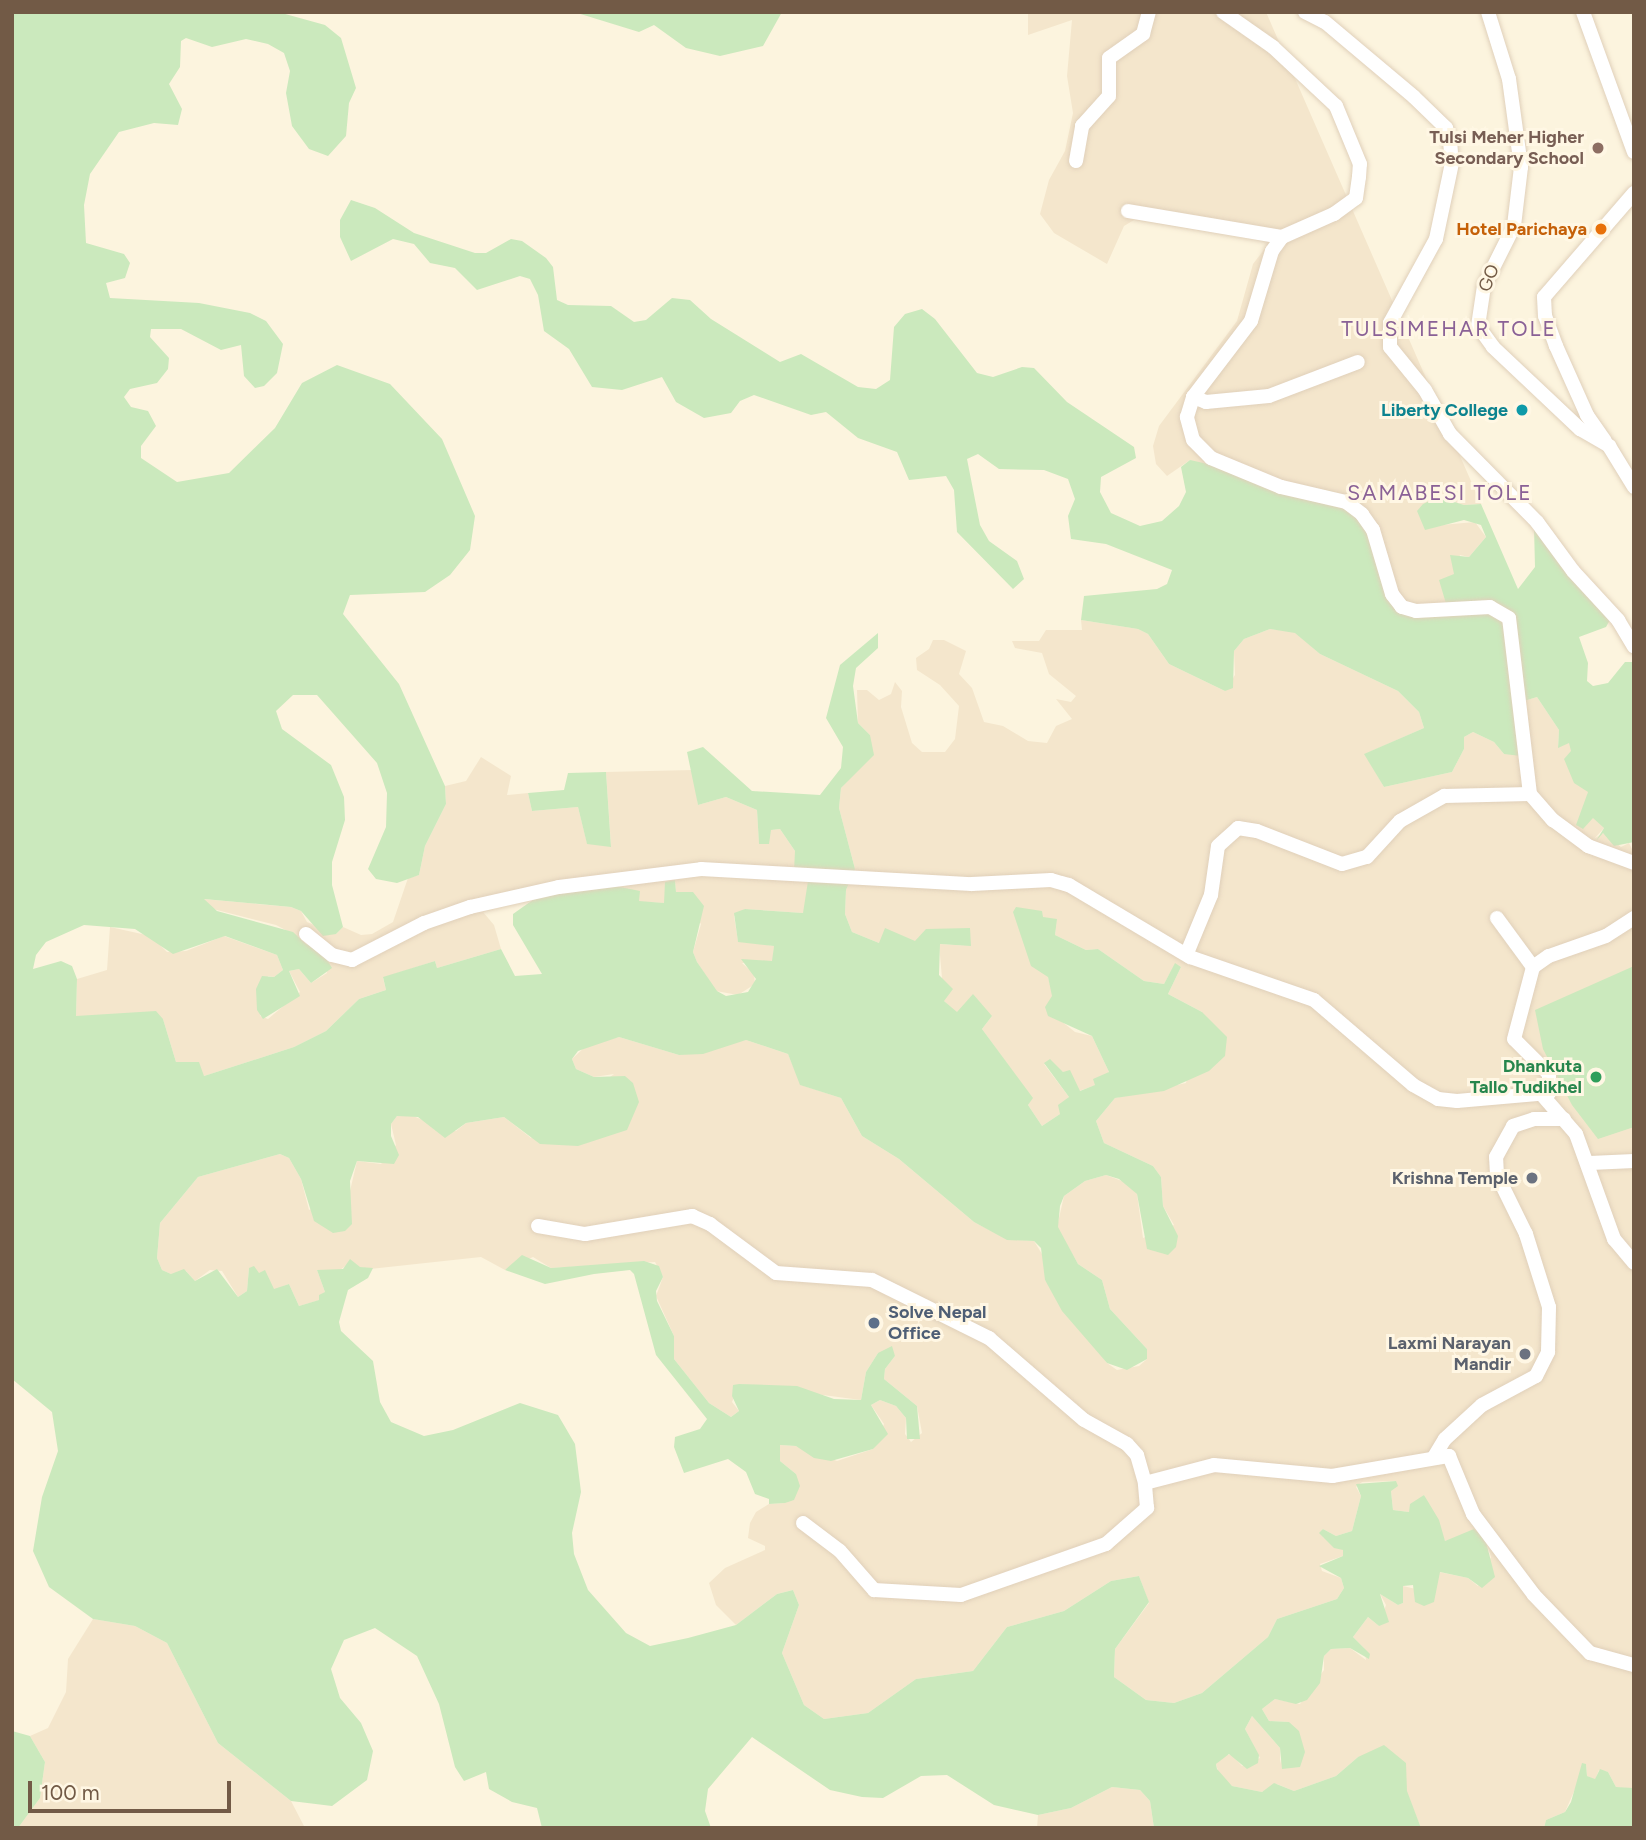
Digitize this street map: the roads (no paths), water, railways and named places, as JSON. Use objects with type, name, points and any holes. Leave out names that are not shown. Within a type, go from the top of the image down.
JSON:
[{"type":"street","points":[[1076,160],[1082,125],[1109,96],[1109,58],[1143,34],[1149,12]]},
{"type":"street","points":[[1223,12],[1273,47],[1336,106],[1360,164],[1356,198],[1334,214],[1282,237],[1272,251],[1251,321],[1193,397],[1187,417],[1200,451],[1281,487],[1346,502],[1362,514],[1373,530],[1392,594],[1402,607],[1416,611],[1490,607],[1509,618],[1530,794],[1553,820],[1588,846],[1634,863]]},
{"type":"street","points":[[1305,12],[1341,35],[1414,97],[1446,128],[1450,141],[1452,163],[1436,239],[1390,323],[1390,347],[1425,390],[1450,433],[1537,522],[1573,571],[1618,620],[1634,647]]},
{"type":"street","name":"GO","points":[[1488,12],[1509,79],[1521,167],[1514,226],[1484,286],[1478,326],[1493,347],[1580,429],[1609,446],[1634,487]]},
{"type":"street","points":[[1583,12],[1634,152]]},
{"type":"street","points":[[1609,446],[1587,415],[1556,346],[1545,316],[1544,297],[1634,193]]},
{"type":"street","points":[[1128,211],[1282,237]]},
{"type":"street","points":[[1193,397],[1206,402],[1269,396],[1359,362]]},
{"type":"street","points":[[1187,953],[1211,895],[1218,846],[1238,828],[1342,864],[1367,856],[1400,821],[1444,796],[1530,794]]},
{"type":"street","points":[[306,934],[332,955],[352,960],[424,923],[470,907],[559,887],[701,869],[972,884],[1051,880],[1069,885],[1219,970],[1283,986],[1314,1000],[1413,1085],[1438,1099],[1540,1097],[1549,1093],[1549,1074],[1520,1049],[1513,1032],[1523,1014],[1533,967],[1497,918]]},
{"type":"street","points":[[1533,967],[1606,936],[1634,918]]},
{"type":"street","points":[[1540,1097],[1564,1119],[1590,1163],[1614,1238],[1634,1263]]},
{"type":"street","points":[[1434,1457],[1445,1439],[1482,1405],[1536,1376],[1548,1352],[1549,1307],[1526,1234],[1497,1175],[1496,1157],[1513,1126],[1534,1119],[1564,1119]]},
{"type":"street","points":[[1590,1163],[1634,1161]]},
{"type":"street","points":[[538,1226],[585,1234],[692,1216],[710,1224],[776,1273],[872,1280],[989,1338],[1084,1420],[1127,1444],[1137,1455],[1145,1483],[1147,1508],[1106,1544],[961,1595],[874,1590],[864,1584],[840,1551],[803,1523]]},
{"type":"street","points":[[1145,1483],[1214,1465],[1332,1476],[1449,1456],[1473,1514],[1517,1576],[1582,1647],[1603,1659],[1634,1665]]},
{"type":"place","name":"Tulsi Meher Higher Secondary School","points":[[1598,148]]},
{"type":"place","name":"Hotel Parichaya","points":[[1601,229]]},
{"type":"place","name":"Liberty College","points":[[1522,410]]},
{"type":"place","name":"Dhankuta Tallo Tudikhel","points":[[1596,1077]]},
{"type":"place","name":"Krishna Temple","points":[[1532,1178]]},
{"type":"place","name":"Solve Nepal Office","points":[[874,1323]]},
{"type":"place","name":"Laxmi Narayan Mandir","points":[[1525,1354]]},
{"type":"district","name":"TULSIMEHAR TOLE","points":[[1449,329]]},
{"type":"district","name":"SAMABESI TOLE","points":[[1440,493]]}]
